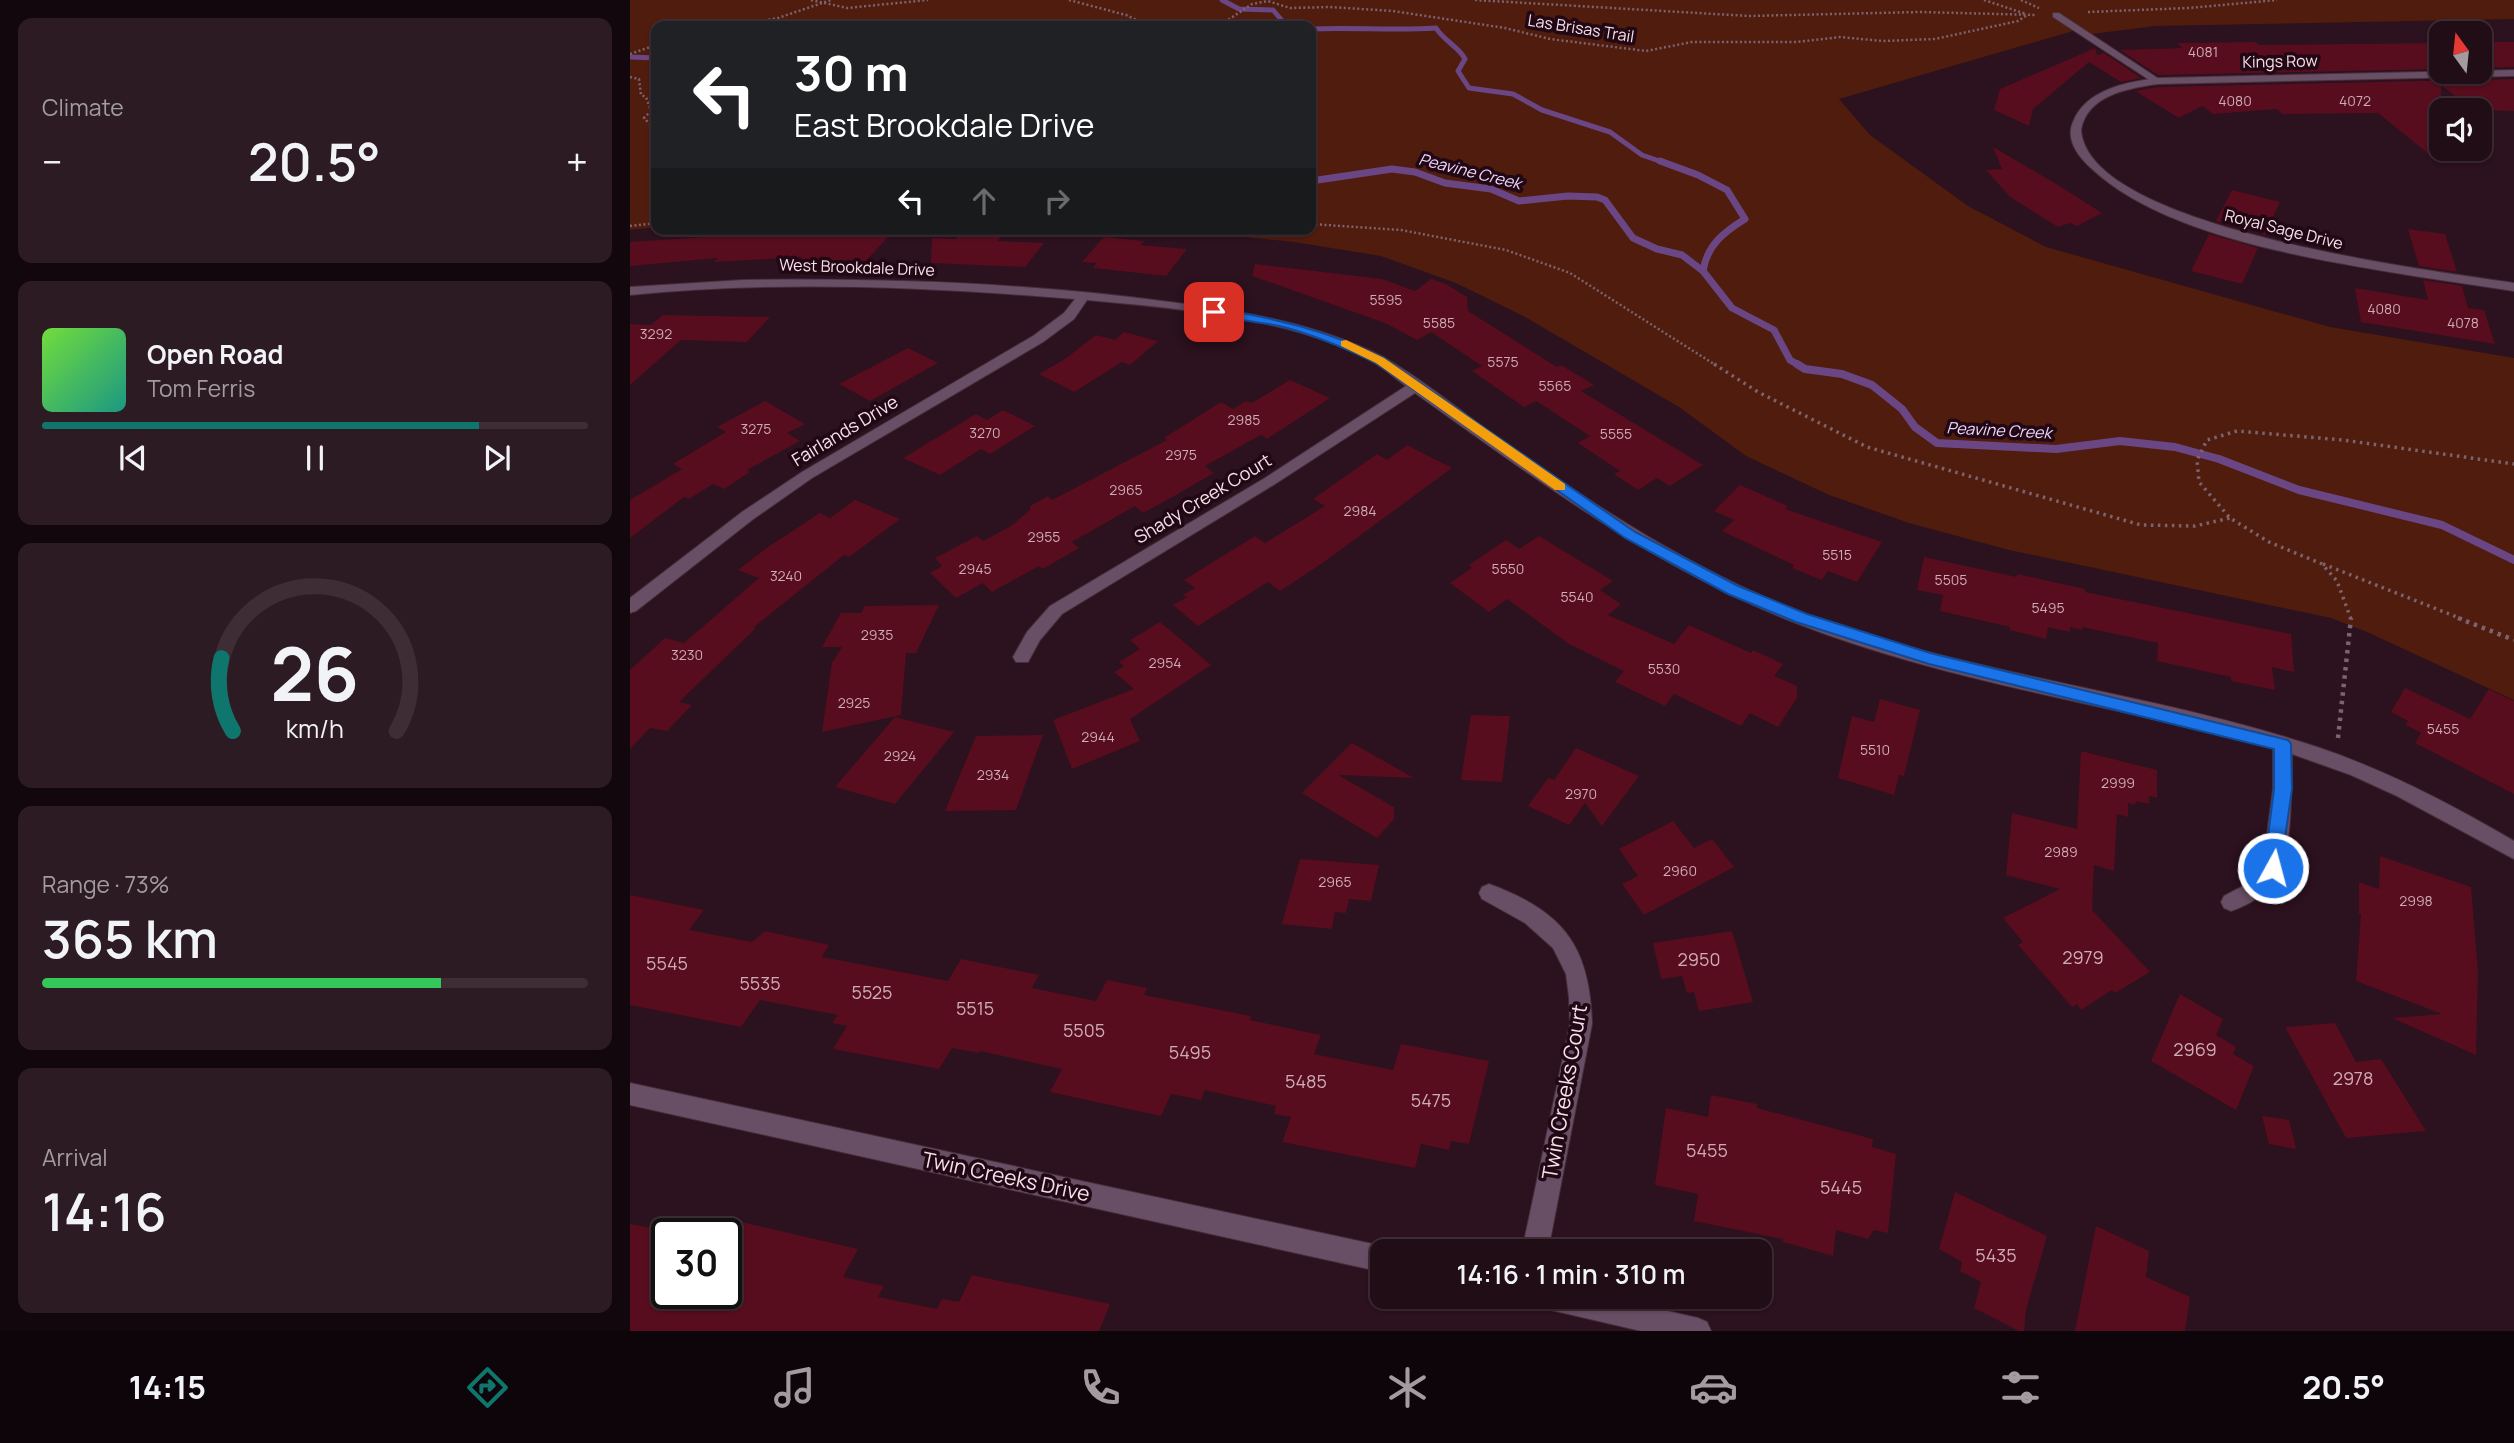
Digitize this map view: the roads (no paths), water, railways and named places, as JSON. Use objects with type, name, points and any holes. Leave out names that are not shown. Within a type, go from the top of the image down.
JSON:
[{"type":"street","points":[[2056,15],[2157,81]]},
{"type":"street","name":"Kings Row","points":[[2077,138],[2076,125],[2091,104],[2123,88],[2157,81],[2196,78],[2514,73]]},
{"type":"street","name":"Royal Sage Drive","points":[[2077,138],[2088,161],[2122,189],[2198,223],[2369,265],[2514,287]]},
{"type":"street","name":"West Brookdale Drive","points":[[630,291],[759,281],[1032,291],[1084,295],[1279,322],[1346,344],[1380,361],[1630,535],[1684,566],[1767,604],[1858,638],[1929,659],[2282,744],[2334,761],[2401,790],[2514,851]]},
{"type":"street","name":"Fairlands Drive","points":[[630,607],[747,516],[807,475],[1038,339],[1069,316],[1084,295]]},
{"type":"street","name":"Shady Creek Court","points":[[1022,657],[1033,636],[1056,610],[1270,481],[1416,386]]},
{"type":"street","points":[[2231,902],[2254,890],[2273,868],[2283,789],[2282,744]]},
{"type":"street","name":"Twin Creeks Court","points":[[1489,893],[1536,916],[1563,939],[1576,968],[1582,994],[1581,1024],[1537,1239]]},
{"type":"street","name":"Twin Creeks Drive","points":[[630,1094],[1370,1256]]},
{"type":"street","points":[[1603,1309],[1698,1331]]},
{"type":"waterway","points":[[1222,0],[1239,9],[1273,10],[1282,21]]},
{"type":"waterway","points":[[1316,29],[1436,28],[1465,59],[1458,71],[1469,88],[1513,94],[1542,110],[1610,132],[1642,155],[1665,163]]},
{"type":"waterway","name":"Peavine Creek","points":[[630,57],[651,58]]},
{"type":"waterway","points":[[1660,161],[1698,175],[1727,190],[1745,219],[1718,240],[1708,254],[1703,271]]},
{"type":"waterway","name":"Peavine Creek","points":[[1316,180],[1392,169],[1415,172],[1445,183],[1491,189],[1519,201],[1568,196],[1597,197],[1605,200],[1633,238],[1657,249],[1682,255],[1703,271]]},
{"type":"waterway","name":"Peavine Creek","points":[[1703,271],[1732,308],[1774,330],[1790,360],[1800,366]]},
{"type":"waterway","name":"Peavine Creek","points":[[1797,364],[1805,369],[1842,374],[1872,385],[1902,409],[1915,427],[1937,443],[2056,449],[2120,441],[2175,447],[2219,459],[2299,490],[2442,525],[2514,560]]}]
